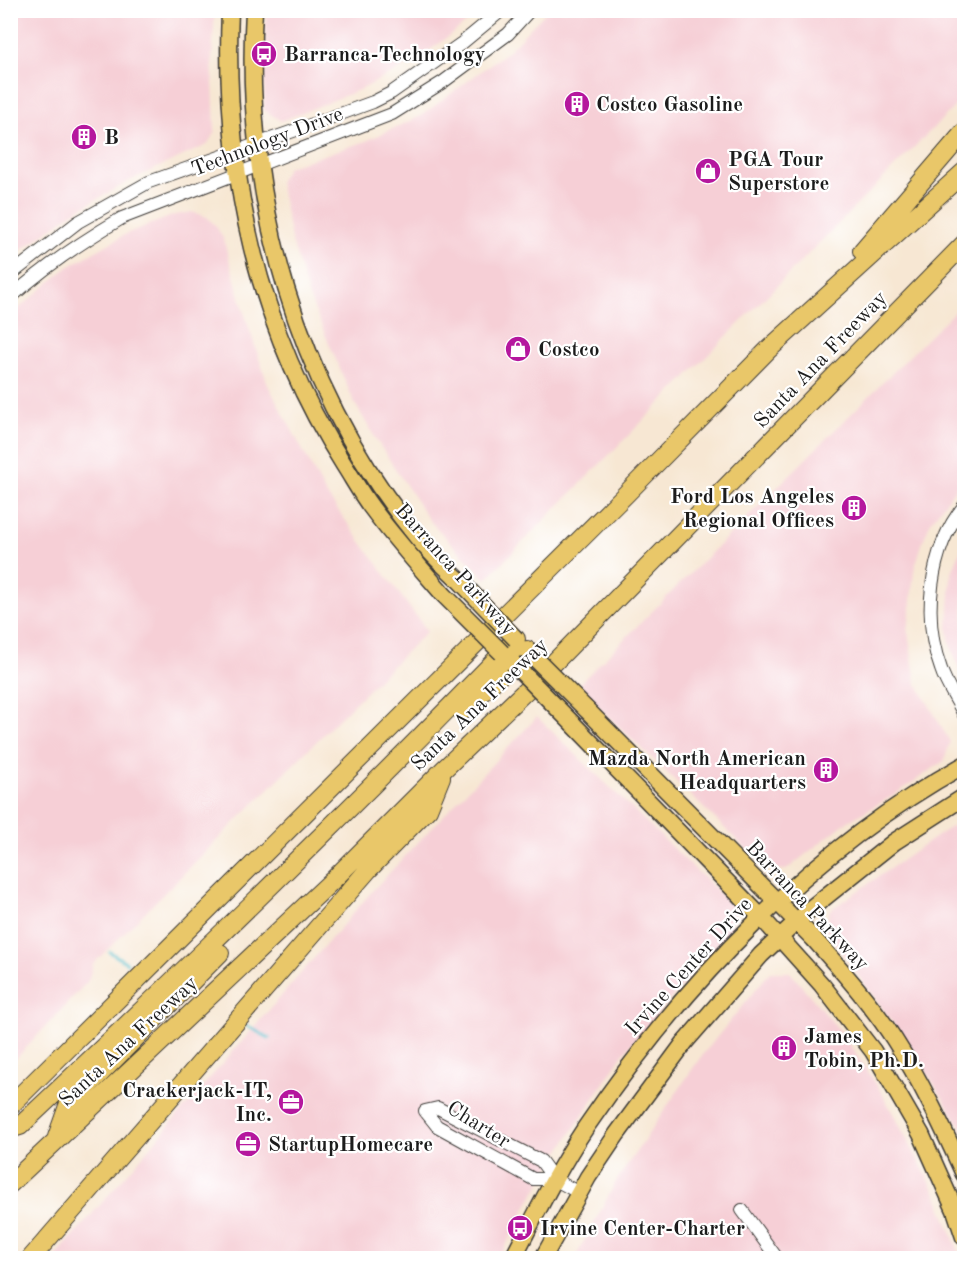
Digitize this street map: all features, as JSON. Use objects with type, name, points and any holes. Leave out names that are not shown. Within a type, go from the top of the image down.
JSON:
[{"type":"highway","points":[[769,349],[866,248],[964,132]]},
{"type":"highway","name":"Santa Ana Freeway","points":[[10,1107],[769,349],[964,172]]},
{"type":"highway","name":"Santa Ana Freeway","points":[[10,1184],[334,879],[444,768],[545,672],[964,244]]},
{"type":"highway","points":[[56,1139],[68,1106],[390,774],[521,644]]},
{"type":"highway","points":[[31,1258],[368,870],[428,809],[444,768]]},
{"type":"highway","points":[[10,1129],[20,1126],[390,774]]},
{"type":"main road","name":"Barranca Parkway","points":[[230,10],[229,90],[234,151],[252,254],[264,295],[297,379],[326,436],[369,505],[443,594],[761,917],[822,985],[873,1051],[921,1134],[955,1210],[964,1237]]},
{"type":"main road","name":"Barranca Parkway","points":[[254,10],[253,94],[256,143],[267,217],[296,322],[341,425],[382,492],[418,539],[778,902],[842,971],[894,1039],[940,1123],[964,1174]]},
{"type":"main road","name":"Irvine Center Drive","points":[[513,1258],[554,1179],[585,1129],[636,1058],[679,1004],[761,917],[866,828],[964,765]]},
{"type":"main road","points":[[543,1258],[579,1193],[617,1134],[685,1042],[754,963],[796,921],[894,842],[964,797]]},
{"type":"street","name":"Technology Drive","points":[[10,274],[63,232],[113,200],[149,182],[358,108],[391,93],[462,43],[502,10]]},
{"type":"street","name":"Technology Drive","points":[[10,298],[30,279],[122,218],[392,114],[443,82],[508,34],[530,10]]},
{"type":"street","points":[[964,506],[940,551],[933,581],[930,610],[941,669],[964,715]]},
{"type":"street","name":"Charter","points":[[554,1179],[532,1179],[437,1126],[425,1111],[438,1108],[541,1161],[554,1179],[579,1193]]},
{"type":"street","points":[[742,1210],[777,1258]]},
{"type":"shaded area","points":[[11,10],[215,11],[212,55],[215,132],[207,145],[135,178],[72,213],[11,258]]},
{"type":"shaded area","points":[[266,10],[483,11],[415,61],[364,88],[281,121],[264,110]]},
{"type":"shaded area","points":[[548,10],[964,11],[964,97],[486,579],[429,520],[354,402],[308,294],[291,238],[279,182],[288,167],[366,141],[421,116],[508,51]]},
{"type":"shaded area","points":[[192,212],[207,217],[223,238],[268,385],[326,494],[427,631],[93,964],[88,981],[11,1064],[11,315],[68,267],[128,233],[175,215]]},
{"type":"shaded area","points":[[964,302],[964,477],[930,523],[923,541],[914,570],[908,632],[916,682],[950,742],[944,761],[894,795],[845,823],[786,870],[767,869],[577,686]]},
{"type":"shaded area","points":[[964,541],[964,683],[950,644],[948,629],[951,575]]},
{"type":"shaded area","points":[[537,717],[735,908],[731,930],[622,1055],[557,1155],[499,1258],[54,1258],[375,888]]},
{"type":"shaded area","points":[[964,819],[964,1132],[914,1052],[826,931],[829,911]]},
{"type":"shaded area","points":[[770,972],[790,972],[841,1032],[882,1093],[936,1193],[961,1258],[575,1258],[617,1180],[700,1058]]},
{"type":"waterway","points":[[110,952],[127,963]]},
{"type":"waterway","points":[[247,1026],[269,1038]]},
{"type":"place","name":"Barranca-Technology","points":[[264,54]]},
{"type":"place","name":"Costco Gasoline","points":[[577,104]]},
{"type":"place","name":"B","points":[[84,137]]},
{"type":"place","name":"PGA Tour Superstore","points":[[708,171]]},
{"type":"place","name":"Costco","points":[[518,349]]},
{"type":"place","name":"Ford Los Angeles Regional Offices","points":[[854,508]]},
{"type":"place","name":"Mazda North American Headquarters","points":[[826,770]]},
{"type":"place","name":"James Tobin, Ph.D.","points":[[784,1048]]},
{"type":"place","name":"Crackerjack-IT, Inc.","points":[[291,1102]]},
{"type":"place","name":"StartupHomecare","points":[[248,1144]]},
{"type":"place","name":"Irvine Center-Charter","points":[[520,1228]]}]
